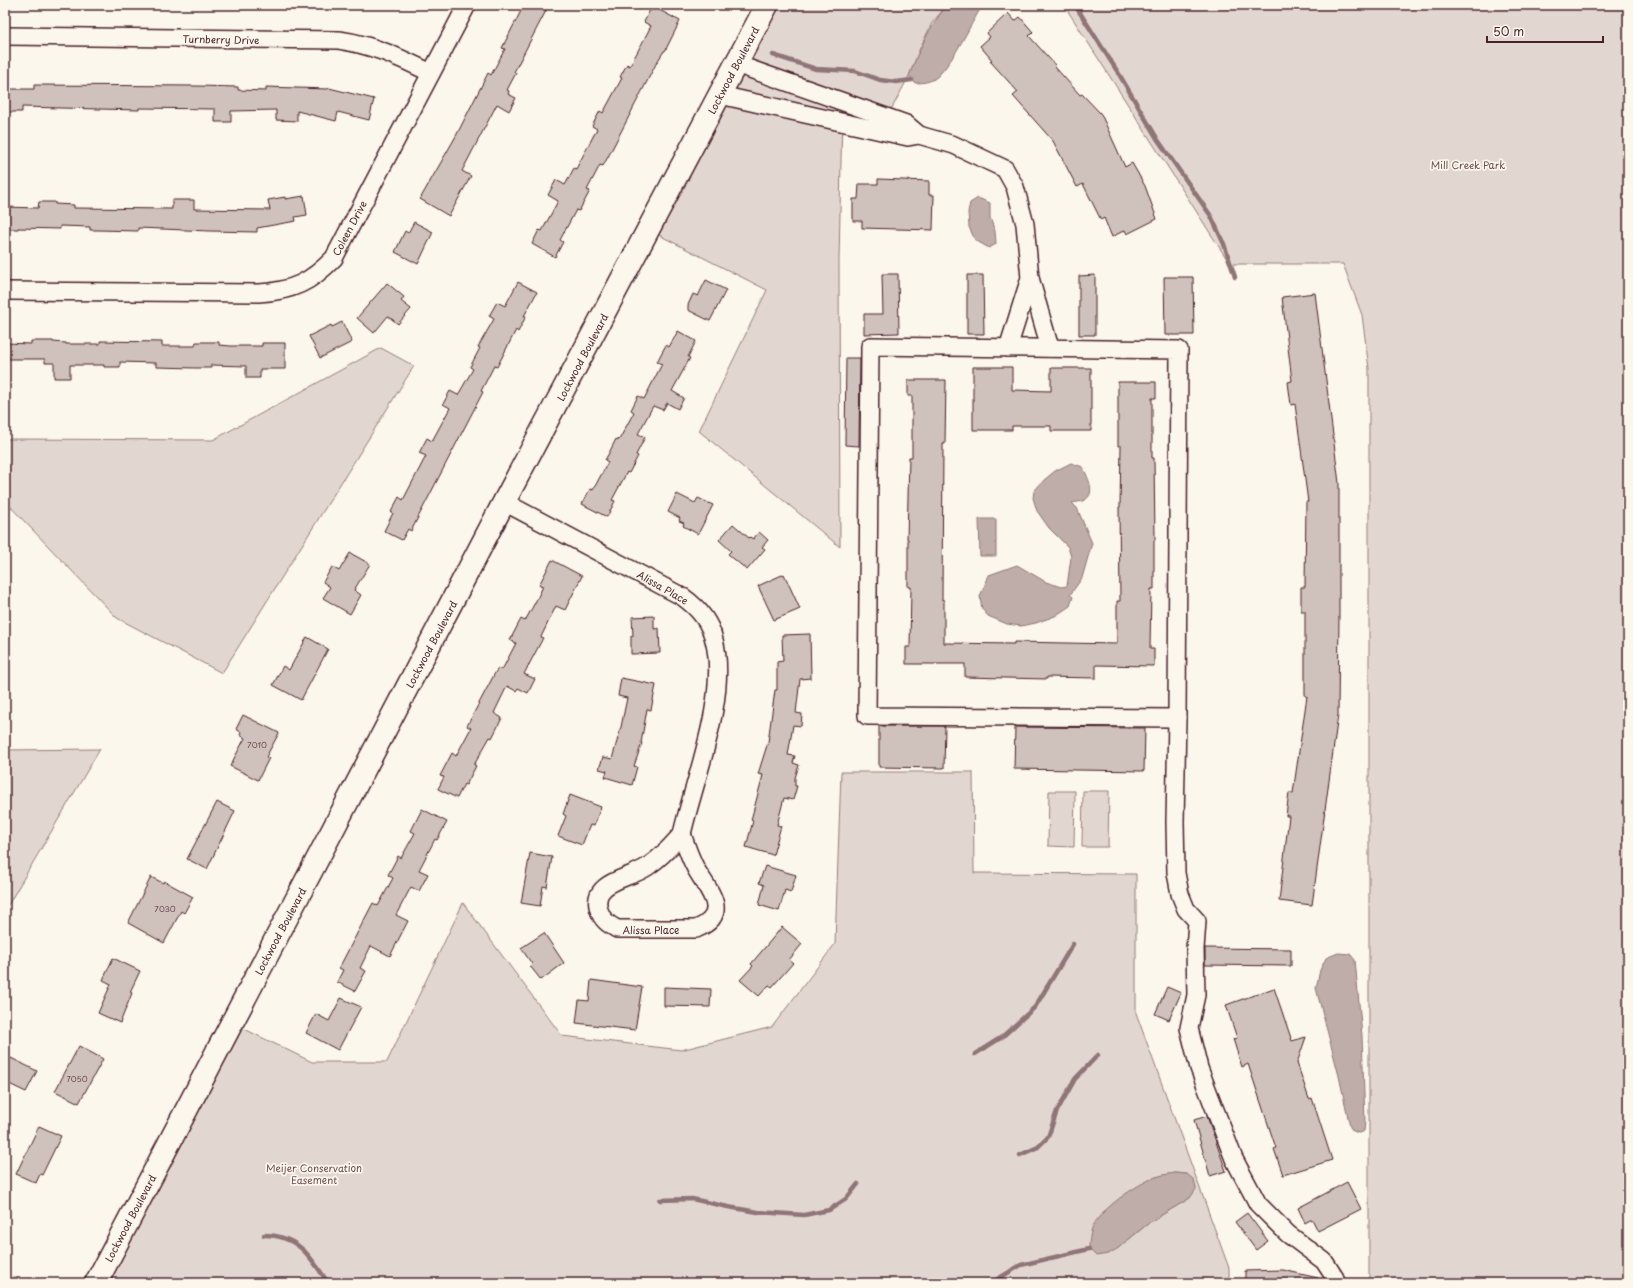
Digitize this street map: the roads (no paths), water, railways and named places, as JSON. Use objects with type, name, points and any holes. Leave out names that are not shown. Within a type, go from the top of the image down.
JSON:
[{"type":"main road","name":"Lockwood Boulevard","points":[[96,1283],[504,502],[767,5]]},
{"type":"street","name":"Coleen Drive","points":[[5,291],[259,293],[283,291],[303,283],[321,272],[334,258],[467,5]]},
{"type":"street","name":"Turnberry Drive","points":[[5,36],[339,40],[357,42],[378,48],[431,73]]},
{"type":"street","points":[[736,64],[906,124],[919,135],[954,145],[1005,169],[1016,187],[1025,224],[1030,278],[1050,348]]},
{"type":"street","points":[[783,109],[790,84]]},
{"type":"street","points":[[720,95],[908,137],[919,135]]},
{"type":"street","points":[[1008,348],[1030,278]]},
{"type":"street","points":[[1177,718],[868,716],[870,346],[1179,350],[1177,718],[1175,822],[1176,873],[1180,894],[1186,909],[1197,921],[1195,949],[1196,995],[1189,1028],[1199,1068],[1234,1159],[1258,1204],[1288,1234],[1324,1261],[1335,1278],[1335,1283]]},
{"type":"street","name":"Alissa Place","points":[[504,502],[682,597],[698,610],[708,625],[714,640],[718,658],[715,703],[708,736],[682,834],[660,858],[635,873],[615,880],[606,886],[599,894],[598,908],[602,918],[608,924],[617,929],[696,929],[710,921],[714,913],[715,903],[712,893],[692,862],[682,834]]},
{"type":"waterway","points":[[1075,5],[1119,74],[1158,140],[1211,216],[1224,244],[1235,277]]},
{"type":"waterway","points":[[773,55],[816,69],[855,71],[880,80],[896,82],[912,80]]},
{"type":"waterway","points":[[975,1054],[1002,1037],[1035,1007],[1073,944]]},
{"type":"waterway","points":[[1020,1155],[1038,1147],[1048,1137],[1057,1111],[1075,1079],[1098,1055]]},
{"type":"waterway","points":[[660,1200],[692,1199],[758,1212],[804,1215],[829,1210],[846,1199],[858,1184]]},
{"type":"waterway","points":[[264,1235],[276,1236],[295,1243],[309,1256],[328,1283]]},
{"type":"waterway","points":[[993,1283],[1021,1265],[1089,1249]]},
{"type":"park label","name":"Mill Creek Park","points":[[1468,164]]},
{"type":"park label","name":"Meijer Conservation Easement","points":[[314,1172]]}]
